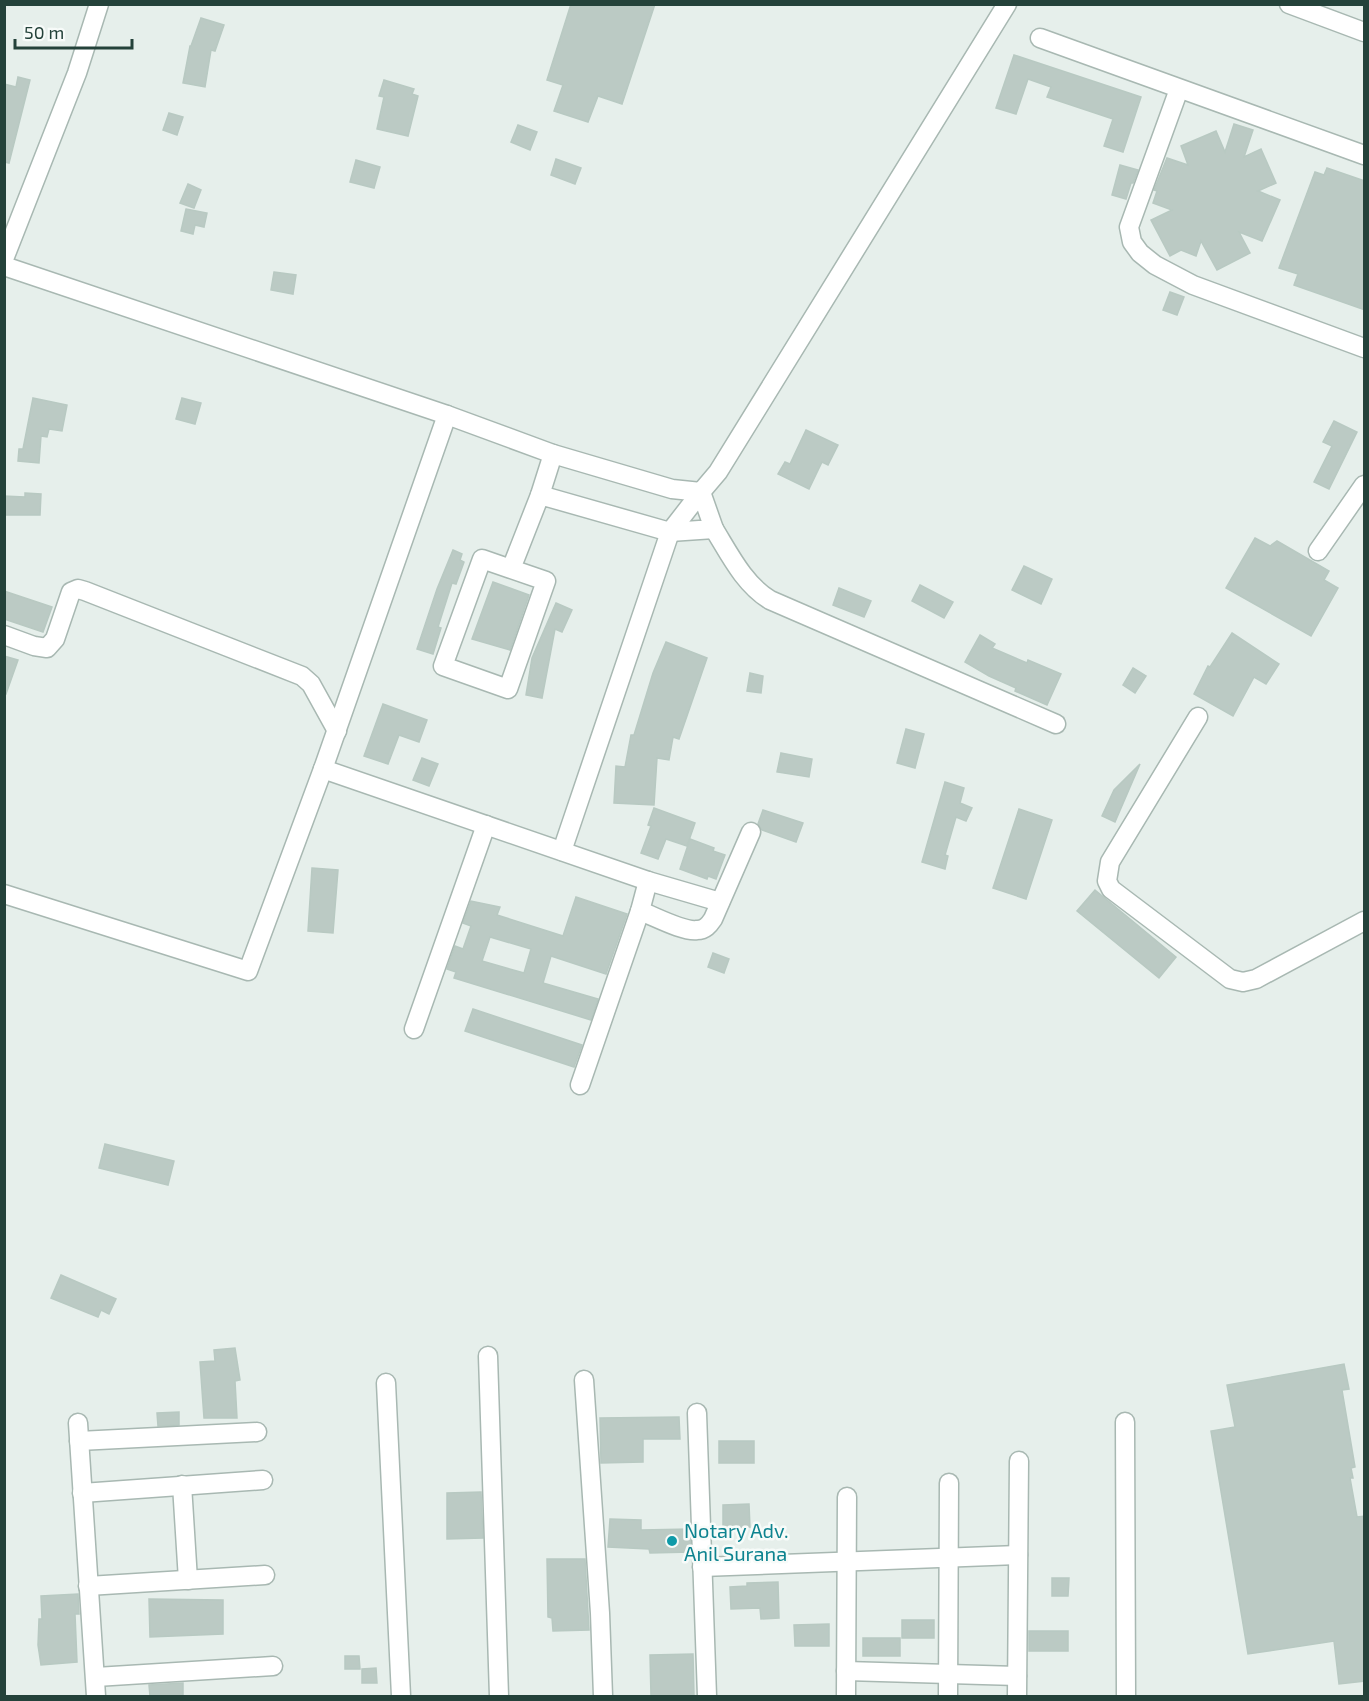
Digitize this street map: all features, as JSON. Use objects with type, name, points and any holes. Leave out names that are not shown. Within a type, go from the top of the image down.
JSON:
[{"type":"street","points":[[4,259],[76,73],[99,4]]},
{"type":"street","points":[[562,851],[670,532],[718,472],[1007,4]]},
{"type":"street","points":[[1289,4],[1365,32]]},
{"type":"street","points":[[1040,38],[1365,155]]},
{"type":"street","points":[[1179,89],[1129,228],[1132,242],[1140,253],[1155,265],[1192,285],[1365,348]]},
{"type":"street","points":[[4,266],[447,415],[553,454],[672,489],[701,492]]},
{"type":"street","points":[[4,894],[248,971],[337,731],[447,415]]},
{"type":"street","points":[[511,569],[540,495],[553,454]]},
{"type":"street","points":[[1318,551],[1365,484]]},
{"type":"street","points":[[701,492],[714,529],[746,580],[770,600],[1056,724]]},
{"type":"street","points":[[540,495],[670,532],[714,529]]},
{"type":"street","points":[[482,559],[511,569],[546,581],[508,688],[443,666],[482,559]]},
{"type":"street","points":[[4,635],[40,648],[47,648],[55,639],[71,592],[78,589],[85,591],[303,676],[311,684],[337,731]]},
{"type":"street","points":[[1198,717],[1110,862],[1107,881],[1111,889],[1230,979],[1243,982],[1256,979],[1365,921]]},
{"type":"street","points":[[323,769],[648,880],[720,902]]},
{"type":"street","points":[[414,1029],[486,825]]},
{"type":"street","points":[[640,911],[687,929],[699,930],[710,924],[751,832]]},
{"type":"street","points":[[580,1085],[640,911],[648,880]]},
{"type":"street","points":[[488,1356],[499,1696]]},
{"type":"street","points":[[584,1380],[600,1613],[603,1696]]},
{"type":"street","points":[[386,1383],[401,1696]]},
{"type":"street","points":[[697,1413],[707,1696]]},
{"type":"street","points":[[1125,1422],[1126,1696]]},
{"type":"street","points":[[78,1423],[96,1696]]},
{"type":"street","points":[[79,1442],[257,1432]]},
{"type":"street","points":[[1017,1696],[1019,1461]]},
{"type":"street","points":[[82,1492],[263,1480]]},
{"type":"street","points":[[948,1696],[949,1483]]},
{"type":"street","points":[[182,1485],[188,1580]]},
{"type":"street","points":[[846,1696],[847,1497]]},
{"type":"street","points":[[702,1567],[1018,1556]]},
{"type":"street","points":[[88,1586],[265,1575]]},
{"type":"street","points":[[96,1677],[273,1666]]},
{"type":"street","points":[[846,1671],[1017,1676]]},
{"type":"building","points":[[571,4],[655,4],[622,104],[598,96],[588,122],[554,111],[563,85],[547,80]]},
{"type":"building","points":[[201,18],[224,25],[215,51],[211,50],[205,87],[183,83],[190,46]]},
{"type":"building","points":[[1014,55],[1141,97],[1123,152],[1104,146],[1113,119],[1047,97],[1051,87],[1028,79],[1016,114],[996,108]]},
{"type":"building","points":[[18,77],[30,80],[9,163],[4,162],[4,84],[16,87]]},
{"type":"building","points":[[384,80],[414,89],[412,94],[418,96],[408,136],[377,129],[384,97],[379,96]]},
{"type":"building","points":[[169,113],[183,117],[177,135],[163,130]]},
{"type":"building","points":[[1234,124],[1253,130],[1244,157],[1261,149],[1276,183],[1258,191],[1280,200],[1262,241],[1239,232],[1250,253],[1217,270],[1201,241],[1196,256],[1181,250],[1170,256],[1151,220],[1172,210],[1153,203],[1157,191],[1154,190],[1167,158],[1188,165],[1181,146],[1216,131],[1225,152]]},
{"type":"building","points":[[518,125],[537,132],[530,150],[511,142]]},
{"type":"building","points":[[556,159],[581,168],[575,184],[551,175]]},
{"type":"building","points":[[356,160],[380,167],[374,188],[350,182]]},
{"type":"building","points":[[1120,165],[1138,170],[1126,199],[1112,195]]},
{"type":"building","points":[[1327,168],[1365,181],[1365,310],[1294,285],[1298,274],[1279,268],[1315,172],[1324,175]]},
{"type":"building","points":[[188,184],[201,190],[194,208],[180,203]]},
{"type":"building","points":[[186,209],[207,213],[204,227],[195,225],[193,234],[181,231]]},
{"type":"building","points":[[274,272],[296,275],[293,294],[271,290]]},
{"type":"building","points":[[1170,292],[1184,297],[1177,315],[1163,310]]},
{"type":"building","points":[[33,398],[67,405],[62,431],[49,429],[47,437],[41,436],[39,463],[18,461],[19,449],[23,449]]},
{"type":"building","points":[[182,398],[201,403],[195,424],[176,419]]},
{"type":"building","points":[[1334,421],[1357,432],[1329,489],[1314,482],[1332,446],[1323,442]]},
{"type":"building","points":[[806,430],[838,445],[828,465],[822,462],[809,489],[778,474],[785,462],[790,464]]},
{"type":"building","points":[[25,493],[41,494],[40,515],[4,515],[4,496],[25,497]]},
{"type":"building","points":[[1255,538],[1270,546],[1277,541],[1329,571],[1324,580],[1338,588],[1311,636],[1226,588]]},
{"type":"building","points":[[453,550],[462,554],[460,560],[464,562],[456,584],[452,583],[438,627],[441,628],[433,654],[417,649]]},
{"type":"building","points":[[1024,566],[1052,579],[1041,604],[1012,590]]},
{"type":"building","points":[[493,582],[529,595],[510,650],[472,639]]},
{"type":"building","points":[[920,585],[953,602],[944,618],[912,601]]},
{"type":"building","points":[[839,588],[871,601],[864,617],[833,605]]},
{"type":"building","points":[[4,591],[52,607],[43,632],[4,619]]},
{"type":"building","points":[[556,603],[572,610],[562,632],[555,629],[542,698],[526,695],[532,658]]},
{"type":"building","points":[[1232,633],[1279,664],[1266,684],[1254,677],[1233,716],[1194,694],[1208,666],[1210,667]]},
{"type":"building","points":[[980,635],[995,644],[992,648],[1061,674],[1047,705],[1015,691],[1016,688],[965,662]]},
{"type":"building","points":[[666,642],[707,658],[679,739],[673,737],[669,760],[657,758],[654,805],[614,803],[616,766],[625,767],[631,735],[634,735],[653,673]]},
{"type":"building","points":[[4,656],[18,660],[6,694],[4,693]]},
{"type":"building","points":[[1133,668],[1146,676],[1135,693],[1123,685]]},
{"type":"building","points":[[750,673],[763,676],[761,693],[747,691]]},
{"type":"building","points":[[383,704],[427,720],[419,742],[399,735],[388,764],[364,756]]},
{"type":"building","points":[[906,729],[924,734],[915,768],[897,763]]},
{"type":"building","points":[[781,753],[812,759],[809,777],[777,772]]},
{"type":"building","points":[[422,758],[438,764],[429,786],[413,780]]},
{"type":"building","points":[[1140,764],[1115,822],[1102,816],[1114,790]]},
{"type":"building","points":[[945,782],[964,788],[960,803],[972,808],[966,821],[956,817],[945,855],[948,856],[945,869],[922,862]]},
{"type":"building","points":[[654,808],[695,823],[687,846],[666,839],[658,859],[641,853],[651,826],[648,825]]},
{"type":"building","points":[[1019,809],[1052,820],[1026,899],[993,888]]},
{"type":"building","points":[[763,810],[803,823],[796,842],[762,830],[758,824]]},
{"type":"building","points":[[690,839],[725,855],[716,879],[708,876],[707,879],[680,869]]},
{"type":"building","points":[[312,868],[338,870],[333,933],[308,931]]},
{"type":"building","points":[[1095,890],[1176,957],[1159,978],[1077,911]]},
{"type":"building","points":[[576,897],[627,914],[606,974],[551,956],[543,983],[598,999],[591,1020],[454,978],[456,972],[447,969],[455,946],[463,949],[471,926],[463,923],[471,901],[500,907],[497,915],[563,936]],"holes":[[[490,937],[531,949],[524,973],[482,961]]]},
{"type":"building","points":[[713,953],[729,959],[724,973],[708,967]]},
{"type":"building","points":[[473,1009],[582,1045],[574,1067],[465,1031]]},
{"type":"building","points":[[105,1144],[174,1161],[168,1185],[99,1168]]},
{"type":"building","points":[[61,1275],[116,1299],[109,1314],[101,1310],[98,1317],[51,1298]]},
{"type":"building","points":[[235,1348],[240,1380],[235,1381],[237,1418],[204,1418],[200,1362],[215,1361],[214,1350]]},
{"type":"building","points":[[1344,1364],[1349,1389],[1342,1390],[1355,1467],[1351,1468],[1353,1478],[1350,1478],[1357,1517],[1365,1516],[1365,1681],[1339,1684],[1334,1641],[1248,1654],[1211,1431],[1235,1427],[1227,1385]]},
{"type":"building","points":[[179,1412],[179,1425],[158,1426],[157,1413]]},
{"type":"building","points":[[679,1417],[680,1439],[643,1439],[643,1462],[601,1463],[600,1418]]},
{"type":"building","points":[[719,1441],[754,1441],[754,1463],[719,1463]]},
{"type":"building","points":[[481,1492],[483,1538],[447,1539],[447,1493]]},
{"type":"building","points":[[749,1504],[750,1527],[723,1528],[723,1505]]},
{"type":"building","points":[[610,1519],[641,1520],[641,1530],[690,1529],[691,1552],[650,1553],[649,1549],[608,1547]]},
{"type":"building","points":[[547,1559],[585,1559],[589,1630],[553,1631],[552,1618],[548,1617]]},
{"type":"building","points":[[1052,1578],[1069,1578],[1068,1596],[1052,1596]]},
{"type":"building","points":[[778,1582],[779,1618],[761,1619],[760,1608],[731,1609],[730,1587],[747,1586],[747,1583]]},
{"type":"building","points":[[78,1594],[79,1614],[75,1614],[77,1662],[41,1665],[38,1645],[39,1619],[42,1619],[41,1596]]},
{"type":"building","points":[[149,1599],[223,1600],[223,1634],[150,1637]]},
{"type":"building","points":[[902,1620],[934,1620],[934,1638],[902,1638]]},
{"type":"building","points":[[829,1624],[829,1646],[795,1646],[794,1625]]},
{"type":"building","points":[[1029,1631],[1068,1631],[1068,1651],[1029,1651]]},
{"type":"building","points":[[863,1638],[900,1638],[900,1656],[863,1656]]},
{"type":"building","points":[[693,1654],[694,1696],[651,1696],[650,1655]]},
{"type":"building","points":[[345,1656],[359,1656],[360,1669],[345,1669]]},
{"type":"building","points":[[376,1668],[377,1683],[362,1683],[362,1669]]},
{"type":"building","points":[[183,1683],[183,1696],[150,1696],[149,1685]]},
{"type":"place","name":"Notary Adv. Anil Surana","points":[[672,1541]]}]
